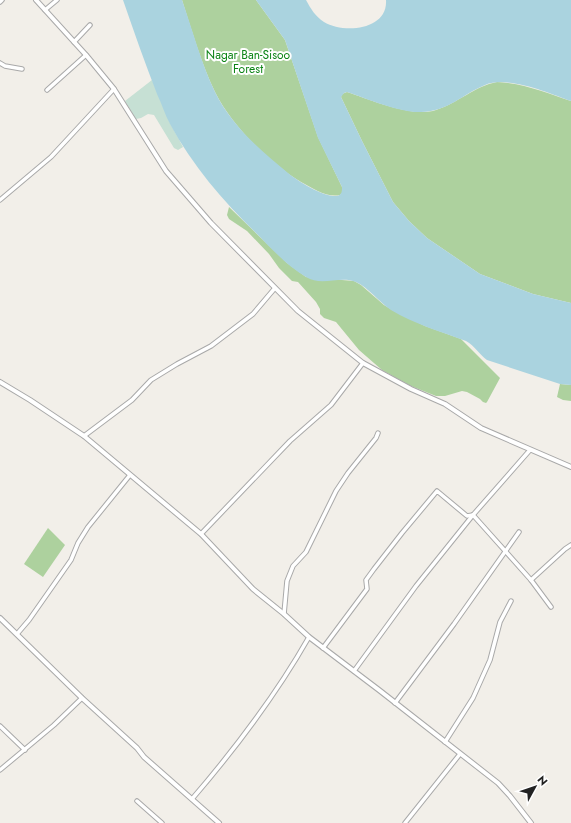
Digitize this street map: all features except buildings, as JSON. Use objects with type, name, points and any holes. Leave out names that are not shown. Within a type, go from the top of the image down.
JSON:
[{"type":"street","points":[[36,0],[86,55],[114,89],[166,171],[211,223],[298,311],[363,363],[411,389],[445,404],[481,428],[571,467]]},
{"type":"street","points":[[46,10],[57,0]]},
{"type":"street","points":[[74,42],[90,25]]},
{"type":"street","points":[[47,90],[86,55]]},
{"type":"street","points":[[0,63],[5,66],[22,69]]},
{"type":"street","points":[[0,200],[51,157],[114,89]]},
{"type":"street","points":[[84,436],[132,400],[151,380],[211,346],[252,314],[275,288]]},
{"type":"street","points":[[201,534],[290,441],[331,405],[363,363]]},
{"type":"street","points":[[0,382],[84,436],[201,534],[253,589],[309,637],[498,783],[531,823]]},
{"type":"street","points":[[284,614],[287,581],[293,566],[306,552],[336,491],[348,473],[376,438],[378,433]]},
{"type":"street","points":[[354,671],[416,586],[473,515],[530,450]]},
{"type":"street","points":[[18,634],[71,560],[78,543],[88,528],[130,475]]},
{"type":"street","points":[[323,648],[367,589],[366,580],[437,491],[467,516],[473,515]]},
{"type":"street","points":[[473,515],[532,580],[551,607]]},
{"type":"street","points":[[394,702],[454,624],[518,532]]},
{"type":"street","points":[[532,580],[571,545]]},
{"type":"street","points":[[445,742],[473,698],[490,660],[500,622],[510,601]]},
{"type":"street","points":[[0,618],[82,698],[137,748],[144,757],[219,823]]},
{"type":"street","points":[[192,799],[217,770],[267,703],[292,667],[309,637]]},
{"type":"street","points":[[0,770],[54,725],[82,698]]},
{"type":"street","points":[[0,726],[25,750]]},
{"type":"street","points":[[405,823],[460,754]]},
{"type":"street","points":[[137,801],[162,823]]},
{"type":"green space","name":"Nagar Ban-Sisoo Forest","points":[[182,0],[256,0],[285,40],[318,137],[342,187],[343,192],[340,195],[335,196],[325,194],[315,190],[289,174],[264,154],[231,118],[222,105],[205,70]]},
{"type":"green space","points":[[152,80],[170,123],[183,147],[178,150],[174,148],[154,115],[148,114],[136,119],[125,101]]},
{"type":"green space","points":[[497,82],[526,86],[571,101],[571,303],[533,294],[480,274],[427,238],[409,221],[393,202],[341,97],[342,94],[347,92],[404,110],[427,112],[444,107],[481,87]]},
{"type":"green space","points":[[229,207],[287,263],[306,277],[354,281],[394,311],[425,326],[461,339],[500,378],[487,402],[483,402],[467,392],[462,391],[445,396],[436,396],[411,386],[382,370],[359,350],[336,322],[324,318],[320,314],[320,309],[316,302],[298,282],[292,281],[279,268],[269,254],[247,231],[229,219],[227,215]]},
{"type":"green space","points":[[560,384],[571,385],[571,401],[563,400],[557,397]]},
{"type":"green space","points":[[48,528],[65,545],[43,577],[24,564]]},
{"type":"water","points":[[123,0],[182,0],[210,81],[229,115],[257,146],[293,177],[318,192],[331,196],[337,196],[341,194],[342,187],[318,138],[285,40],[256,0],[306,0],[316,15],[324,22],[332,26],[353,28],[363,27],[380,18],[385,10],[386,0],[571,0],[571,101],[528,86],[505,82],[494,82],[485,85],[447,106],[431,111],[421,112],[394,108],[347,92],[341,97],[393,202],[409,221],[427,238],[480,274],[533,294],[571,303],[571,385],[560,384],[487,360],[466,341],[419,324],[391,310],[356,282],[350,280],[312,280],[299,273],[273,251],[209,182],[188,154],[168,121]]}]
